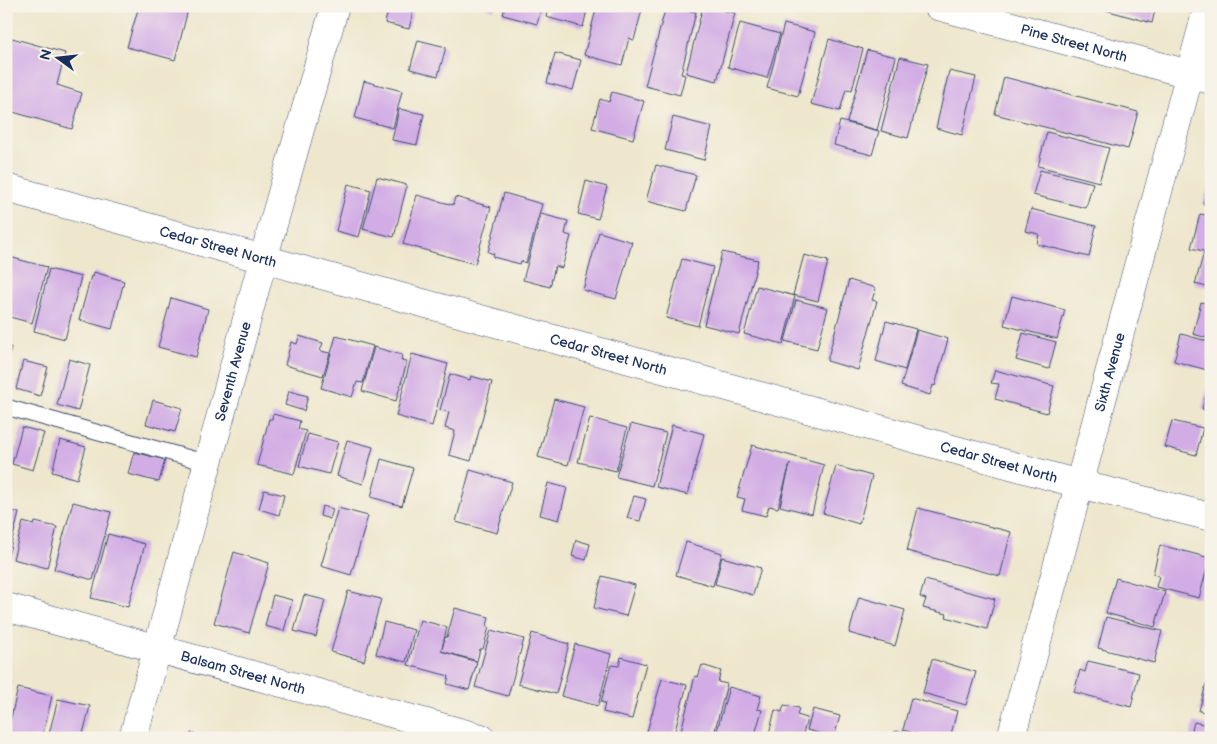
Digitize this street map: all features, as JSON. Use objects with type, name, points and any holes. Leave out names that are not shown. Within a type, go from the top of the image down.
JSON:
[{"type":"street","name":"Seventh Avenue","points":[[133,738],[263,260],[335,6]]},
{"type":"street","name":"Pine Street North","points":[[938,6],[1200,77]]},
{"type":"street","name":"Sixth Avenue","points":[[1011,738],[1080,484],[1200,77],[1208,6]]},
{"type":"street","name":"Cedar Street North","points":[[6,188],[1080,484],[1211,517]]},
{"type":"street","name":"Balsam Street North","points":[[6,606],[481,738]]},
{"type":"lane","points":[[6,407],[207,463]]},
{"type":"building","points":[[139,6],[189,6],[175,60],[127,47]]},
{"type":"building","points":[[389,6],[414,8],[409,29],[385,23]]},
{"type":"building","points":[[483,6],[495,6],[494,10]]},
{"type":"building","points":[[505,6],[542,6],[537,24],[503,15]]},
{"type":"building","points":[[549,6],[588,6],[583,27],[546,17]]},
{"type":"building","points":[[597,6],[643,6],[634,40],[629,38],[622,65],[584,55]]},
{"type":"building","points":[[666,6],[691,6],[690,11],[696,12],[681,74],[685,75],[680,95],[645,86]]},
{"type":"building","points":[[703,6],[735,13],[717,81],[686,73]]},
{"type":"building","points":[[1091,6],[1156,6],[1152,23]]},
{"type":"building","points":[[740,23],[780,34],[767,78],[728,67]]},
{"type":"building","points":[[784,24],[815,32],[798,96],[767,88]]},
{"type":"building","points":[[12,38],[65,53],[57,85],[82,93],[72,129],[6,110],[6,58]]},
{"type":"building","points":[[829,39],[863,49],[852,90],[846,89],[840,111],[811,104]]},
{"type":"building","points":[[418,40],[446,47],[438,76],[410,69]]},
{"type":"building","points":[[867,50],[896,57],[877,130],[847,122]]},
{"type":"building","points":[[555,53],[581,60],[573,90],[547,83]]},
{"type":"building","points":[[900,57],[928,64],[908,138],[881,131]]},
{"type":"building","points":[[949,71],[976,77],[962,135],[936,128]]},
{"type":"building","points":[[1004,77],[1138,112],[1128,149],[995,114]]},
{"type":"building","points":[[364,81],[402,91],[393,128],[355,118]]},
{"type":"building","points":[[612,92],[644,101],[633,139],[592,128],[600,99],[609,102]]},
{"type":"building","points":[[399,109],[424,114],[417,145],[392,140]]},
{"type":"building","points":[[673,117],[712,127],[704,160],[665,150]]},
{"type":"building","points":[[840,121],[879,131],[872,155],[834,145]]},
{"type":"building","points":[[1047,132],[1109,148],[1099,182],[1038,166]]},
{"type":"building","points":[[656,165],[696,175],[686,211],[646,201]]},
{"type":"building","points":[[1040,170],[1093,183],[1086,208],[1033,195]]},
{"type":"building","points":[[377,177],[407,185],[394,237],[363,229]]},
{"type":"building","points":[[1211,179],[1211,206],[1203,204]]},
{"type":"building","points":[[586,181],[607,187],[598,219],[578,214]]},
{"type":"building","points":[[348,184],[371,190],[359,237],[336,231]]},
{"type":"building","points":[[504,193],[542,204],[526,263],[521,261],[520,264],[493,257],[494,254],[488,252]]},
{"type":"building","points":[[417,195],[453,205],[455,197],[491,207],[475,264],[403,244]]},
{"type":"building","points":[[1031,209],[1096,226],[1089,257],[1037,244],[1039,234],[1025,231]]},
{"type":"building","points":[[541,214],[568,221],[565,234],[571,236],[562,268],[555,266],[550,287],[523,280]]},
{"type":"building","points":[[1200,214],[1211,216],[1211,253],[1191,248]]},
{"type":"building","points":[[599,232],[632,242],[616,299],[583,290]]},
{"type":"building","points":[[722,252],[758,260],[739,334],[704,325]]},
{"type":"building","points":[[1204,252],[1211,253],[1211,288],[1195,284]]},
{"type":"building","points":[[804,255],[828,261],[818,301],[793,295]]},
{"type":"building","points":[[9,257],[47,267],[32,323],[6,316],[6,268]]},
{"type":"building","points":[[682,259],[713,267],[698,326],[666,318]]},
{"type":"building","points":[[49,269],[81,277],[65,339],[34,331]]},
{"type":"building","points":[[94,272],[124,281],[112,329],[79,320],[91,276],[93,277]]},
{"type":"building","points":[[849,280],[876,288],[872,300],[877,301],[858,370],[827,361]]},
{"type":"building","points":[[757,286],[795,296],[783,344],[744,334]]},
{"type":"building","points":[[1012,296],[1065,310],[1057,339],[1004,325]]},
{"type":"building","points":[[171,298],[208,309],[196,357],[158,347]]},
{"type":"building","points":[[796,300],[828,308],[817,349],[785,341]]},
{"type":"building","points":[[1201,302],[1211,305],[1211,339],[1193,334]]},
{"type":"building","points":[[886,321],[916,329],[905,370],[876,361]]},
{"type":"building","points":[[917,330],[948,339],[935,386],[933,385],[930,395],[901,386]]},
{"type":"building","points":[[1023,333],[1056,342],[1049,369],[1016,360]]},
{"type":"building","points":[[1181,334],[1211,342],[1211,371],[1174,361]]},
{"type":"building","points":[[299,336],[323,343],[320,351],[330,353],[323,376],[285,365],[291,342],[297,344]]},
{"type":"building","points":[[336,336],[373,346],[363,383],[357,382],[352,397],[321,388]]},
{"type":"building","points":[[6,346],[11,347],[7,363],[6,363]]},
{"type":"building","points":[[374,347],[402,355],[401,360],[407,362],[396,401],[362,391]]},
{"type":"building","points":[[412,354],[448,364],[432,426],[396,416]]},
{"type":"building","points":[[69,359],[90,365],[78,411],[57,405]]},
{"type":"building","points":[[23,361],[48,367],[40,396],[16,389]]},
{"type":"building","points":[[995,370],[1054,386],[1047,413],[995,399],[999,384],[991,383]]},
{"type":"building","points":[[450,374],[470,380],[471,376],[492,382],[471,461],[449,455],[455,431],[445,428],[449,412],[440,410]]},
{"type":"building","points":[[1208,387],[1211,388],[1211,411],[1202,409]]},
{"type":"building","points":[[289,391],[308,396],[304,411],[285,405]]},
{"type":"building","points":[[554,399],[584,407],[568,465],[538,457]]},
{"type":"building","points":[[153,400],[182,408],[175,432],[146,424]]},
{"type":"building","points":[[273,414],[300,421],[298,429],[306,431],[294,474],[257,465],[269,419],[272,419]]},
{"type":"building","points":[[590,418],[627,428],[616,471],[578,462]]},
{"type":"building","points":[[1172,421],[1203,428],[1196,455],[1165,447]]},
{"type":"building","points":[[631,424],[666,433],[652,486],[616,477]]},
{"type":"building","points":[[672,425],[704,434],[688,495],[656,487]]},
{"type":"building","points":[[22,427],[44,433],[33,470],[12,464]]},
{"type":"building","points":[[308,434],[338,442],[329,474],[299,466]]},
{"type":"building","points":[[60,440],[86,447],[77,479],[52,472]]},
{"type":"building","points":[[347,440],[373,447],[363,484],[337,476]]},
{"type":"building","points":[[752,445],[824,465],[812,514],[780,506],[790,464],[778,508],[769,506],[766,516],[742,510],[745,499],[737,497]]},
{"type":"building","points":[[1211,446],[1211,465],[1206,464]]},
{"type":"building","points":[[134,452],[165,460],[159,482],[128,474]]},
{"type":"building","points":[[381,459],[413,468],[402,506],[371,497]]},
{"type":"building","points":[[836,466],[872,476],[859,524],[823,513]]},
{"type":"building","points":[[470,470],[512,482],[497,533],[456,522]]},
{"type":"building","points":[[548,483],[567,488],[559,520],[540,515]]},
{"type":"building","points":[[264,490],[284,495],[279,515],[259,509]]},
{"type":"building","points":[[634,496],[646,499],[640,521],[627,518]]},
{"type":"building","points":[[73,502],[111,512],[93,580],[54,569]]},
{"type":"building","points":[[322,506],[333,509],[330,519],[320,516]]},
{"type":"building","points":[[338,508],[368,516],[351,575],[321,566]]},
{"type":"building","points":[[918,508],[1011,532],[1000,576],[907,551]]},
{"type":"building","points":[[6,509],[19,513],[7,560],[6,560]]},
{"type":"building","points":[[23,522],[34,525],[35,522],[57,527],[47,568],[13,559]]},
{"type":"building","points":[[108,534],[145,544],[128,607],[91,598]]},
{"type":"building","points":[[576,540],[590,544],[586,560],[572,556]]},
{"type":"building","points":[[686,542],[722,553],[713,586],[676,575]]},
{"type":"building","points":[[1160,545],[1210,558],[1199,598],[1156,587],[1159,576],[1153,574]]},
{"type":"building","points":[[234,552],[269,563],[249,633],[214,623]]},
{"type":"building","points":[[722,557],[761,568],[753,595],[715,584]]},
{"type":"building","points":[[602,576],[635,585],[626,616],[594,608]]},
{"type":"building","points":[[1116,578],[1165,592],[1155,627],[1106,613]]},
{"type":"building","points":[[925,580],[995,599],[987,629],[946,617],[947,614],[923,608],[926,599],[920,597]]},
{"type":"building","points":[[348,591],[381,599],[364,661],[331,652]]},
{"type":"building","points":[[273,595],[292,600],[284,631],[265,626]]},
{"type":"building","points":[[304,595],[325,600],[316,637],[294,631]]},
{"type":"building","points":[[859,597],[905,610],[895,646],[849,633]]},
{"type":"building","points":[[455,608],[489,617],[487,626],[489,627],[483,649],[480,649],[477,661],[441,651],[477,662],[469,690],[447,684],[449,676],[408,665],[420,620],[447,627],[442,649]]},
{"type":"building","points":[[1106,617],[1162,631],[1154,663],[1098,648]]},
{"type":"building","points":[[384,622],[414,630],[406,662],[376,654]]},
{"type":"building","points":[[491,630],[524,639],[508,696],[475,687]]},
{"type":"building","points":[[532,633],[569,644],[556,694],[518,684]]},
{"type":"building","points":[[575,644],[611,654],[598,706],[561,696]]},
{"type":"building","points":[[621,657],[646,664],[632,719],[603,712],[605,703],[601,702],[611,665],[619,666]]},
{"type":"building","points":[[932,659],[976,672],[966,705],[923,693]]},
{"type":"building","points":[[1088,661],[1139,673],[1131,707],[1074,692],[1080,670],[1085,672]]},
{"type":"building","points":[[702,665],[721,671],[718,682],[727,684],[713,738],[689,738],[680,735],[695,676],[698,677]]},
{"type":"building","points":[[6,679],[12,680],[7,702],[6,702]]},
{"type":"building","points":[[662,679],[687,685],[673,738],[655,738],[646,735]]},
{"type":"building","points":[[1206,684],[1211,685],[1211,713],[1199,711]]},
{"type":"building","points":[[729,687],[761,696],[757,709],[762,710],[754,738],[715,738]]},
{"type":"building","points":[[18,688],[52,696],[42,738],[6,738]]},
{"type":"building","points":[[911,698],[957,711],[950,738],[931,738],[903,730]]},
{"type":"building","points":[[58,699],[90,706],[82,738],[48,738]]},
{"type":"building","points":[[784,705],[799,708],[797,715],[807,718],[802,738],[768,738],[775,710],[782,712]]},
{"type":"building","points":[[813,709],[840,716],[834,737],[807,730]]},
{"type":"building","points":[[1194,722],[1211,726],[1211,738],[1190,738]]},
{"type":"building","points":[[895,731],[918,737],[894,738]]},
{"type":"building","points":[[191,733],[205,737],[205,738],[189,738]]}]
